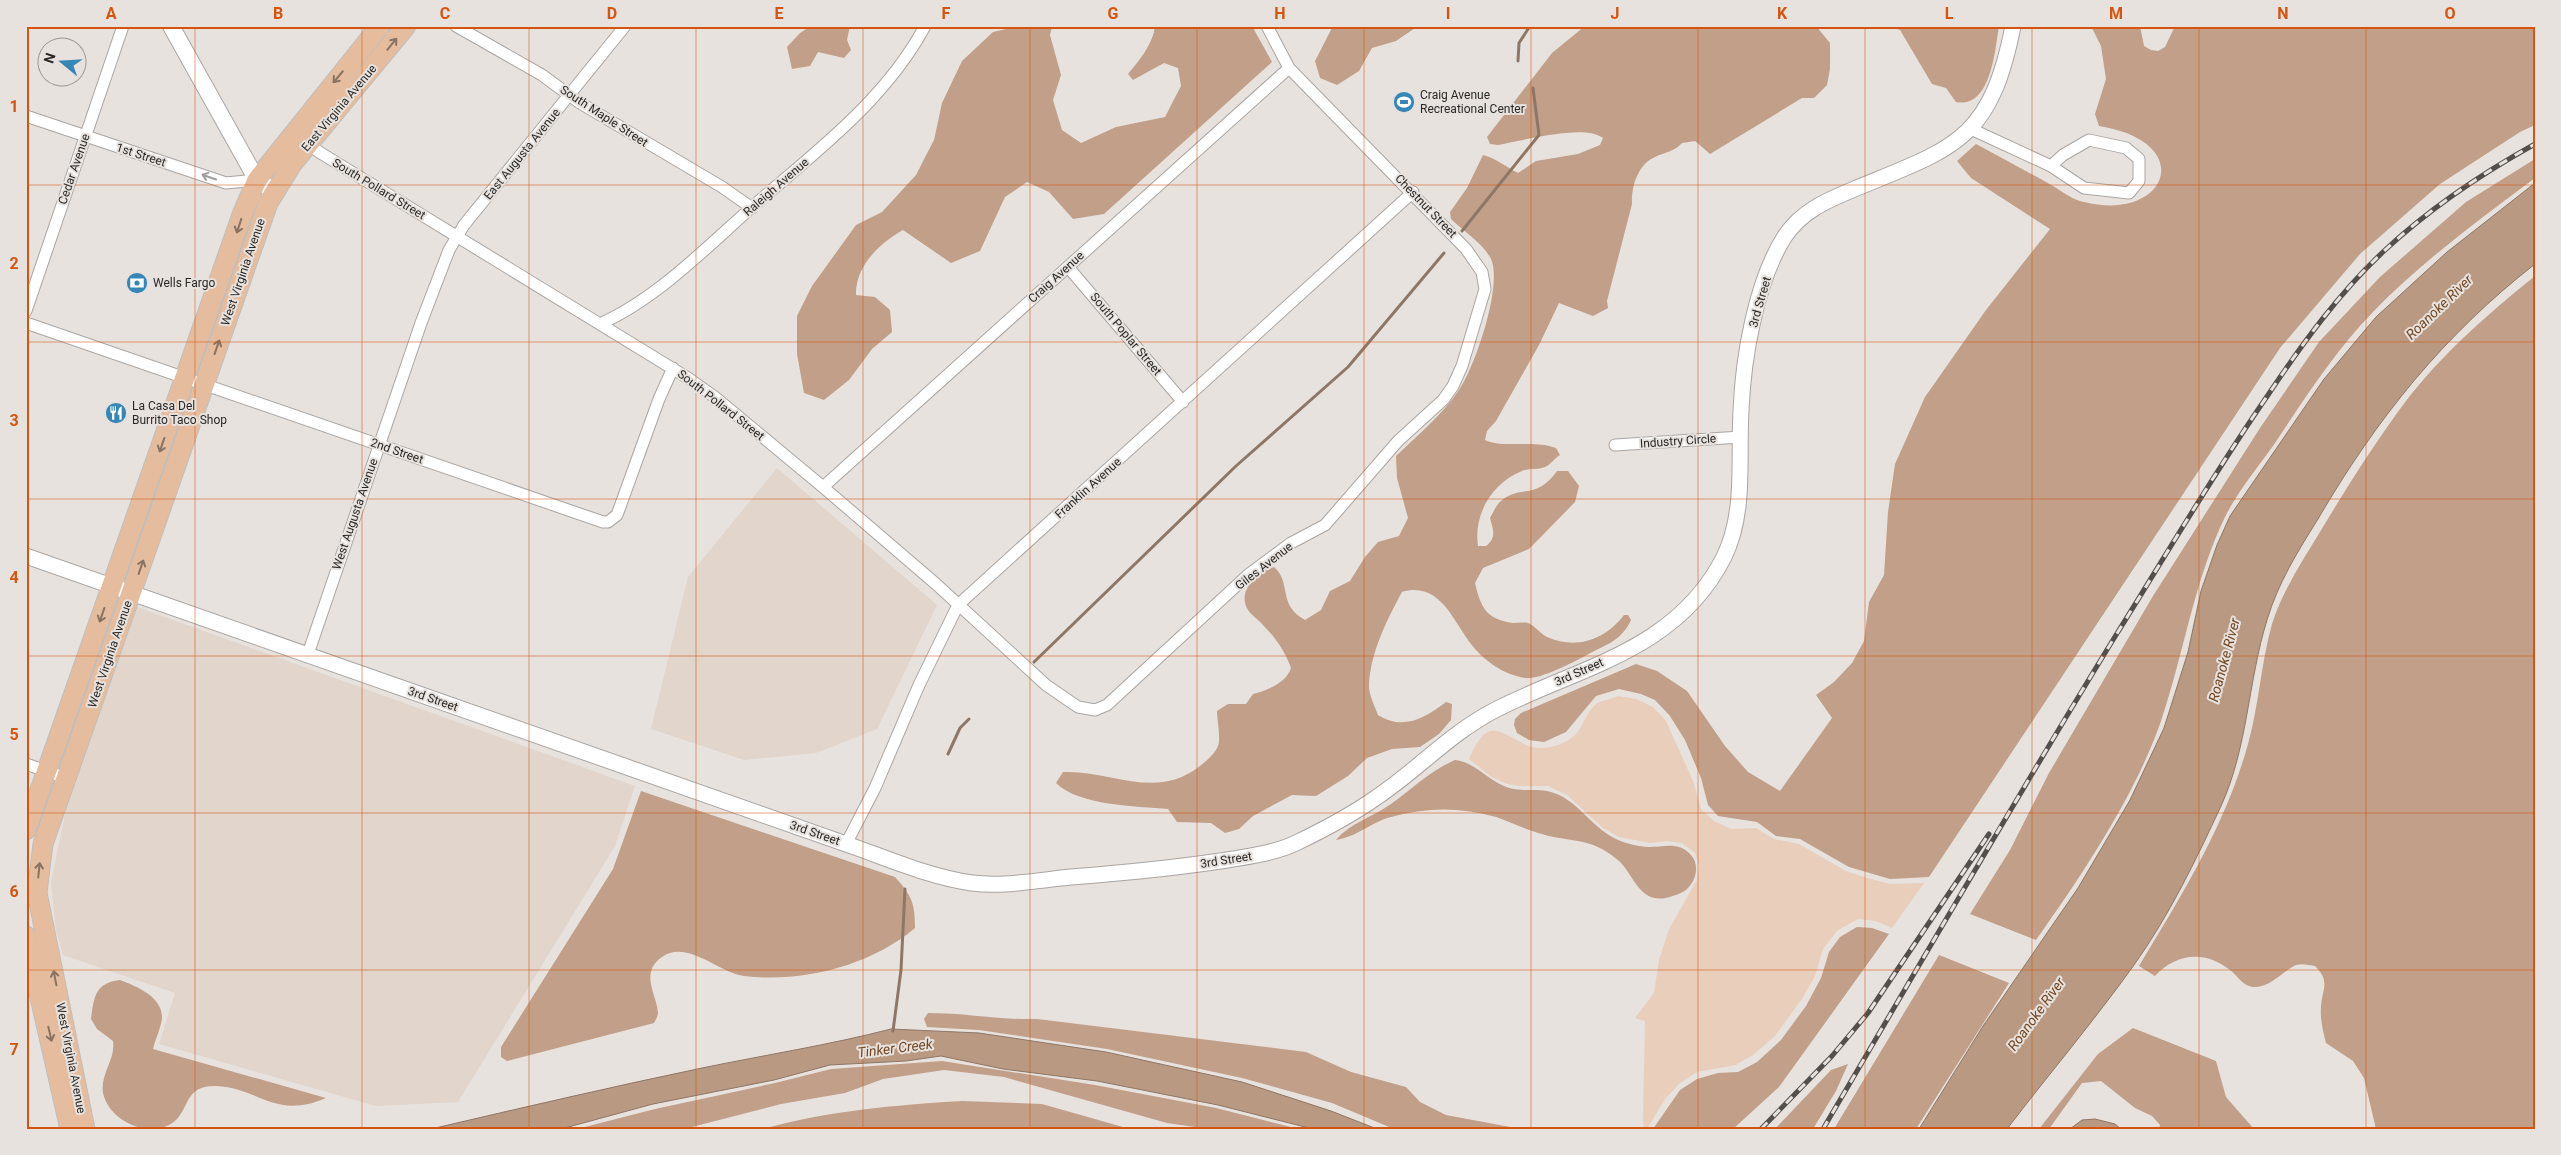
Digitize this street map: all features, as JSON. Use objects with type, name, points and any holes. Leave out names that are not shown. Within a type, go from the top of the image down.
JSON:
[{"type":"main road","points":[[171,26],[257,180],[274,191]]},
{"type":"main road","name":"East Virginia Avenue","points":[[257,180],[294,131],[380,26]]},
{"type":"main road","name":"East Virginia Avenue","points":[[274,191],[292,164],[406,26]]},
{"type":"main road","name":"West Virginia Avenue","points":[[26,830],[243,212],[257,180]]},
{"type":"main road","name":"West Virginia Avenue","points":[[85,1129],[37,893],[43,844],[254,236],[274,191]]},
{"type":"main road","name":"West Virginia Avenue","points":[[26,936],[70,1129]]},
{"type":"street","name":"Cedar Avenue","points":[[26,311],[123,26]]},
{"type":"street","name":"South Maple Street","points":[[456,26],[542,75],[580,103],[722,187],[752,208]]},
{"type":"street","name":"East Augusta Avenue","points":[[457,235],[625,26]]},
{"type":"street","name":"Raleigh Avenue","points":[[602,323],[640,301],[683,268],[830,139],[883,87],[912,50],[925,26]]},
{"type":"street","name":"Chestnut Street","points":[[1268,26],[1289,68],[1413,192],[1473,257],[1484,279],[1485,289],[1460,372],[1443,400],[1430,411]]},
{"type":"street","name":"3rd Street","points":[[26,556],[942,876],[982,884],[1177,868],[1268,853],[1292,845],[1377,797],[1472,722],[1641,644],[1672,624],[1702,593],[1713,577],[1730,541],[1740,494],[1740,437],[1744,378],[1751,335],[1770,269],[1787,233],[1798,220],[1818,205],[1932,157],[1959,140],[1971,129],[1991,101],[1999,84],[2013,26]]},
{"type":"street","name":"Craig Avenue","points":[[824,487],[1289,68]]},
{"type":"street","name":"1st Street","points":[[26,116],[226,183],[257,180]]},
{"type":"street","points":[[1971,129],[2051,166],[2084,188],[2128,193],[2139,181],[2138,158],[2126,148],[2089,140],[2063,155],[2051,166]]},
{"type":"street","name":"South Pollard Street","points":[[294,131],[309,145],[602,323],[716,398],[824,487],[1046,685],[1078,707],[1088,710]]},
{"type":"street","name":"Franklin Avenue","points":[[846,844],[875,788],[919,685],[958,605],[1413,192]]},
{"type":"street","name":"West Augusta Avenue","points":[[308,654],[421,323],[457,235]]},
{"type":"street","name":"South Poplar Street","points":[[1068,267],[1183,402]]},
{"type":"street","name":"2nd Street","points":[[26,323],[507,491],[608,522],[617,515],[659,399],[673,368]]},
{"type":"street","name":"Giles Avenue","points":[[1088,710],[1107,705],[1248,575],[1291,543],[1325,525],[1398,441],[1430,411]]},
{"type":"street","name":"Industry Circle","points":[[1614,445],[1740,437]]},
{"type":"street","points":[[26,764],[66,778]]},
{"type":"shaded area","points":[[811,26],[850,26],[847,40],[851,50],[844,58],[818,52],[810,66],[792,69],[787,47],[800,33]]},
{"type":"shaded area","points":[[1019,26],[1052,26],[1050,35],[1061,75],[1053,100],[1062,130],[1081,143],[1116,127],[1165,117],[1181,86],[1178,68],[1164,63],[1133,80],[1128,74],[1148,46],[1155,26],[1252,26],[1272,62],[1104,214],[1073,219],[1049,192],[1027,182],[1005,197],[980,251],[951,263],[903,230],[894,235],[870,256],[864,265],[857,284],[856,295],[875,297],[890,310],[892,332],[872,349],[849,380],[824,400],[804,393],[797,354],[797,316],[812,286],[856,225],[882,212],[916,175],[934,140],[942,103],[962,61],[993,32]]},
{"type":"shaded area","points":[[1333,26],[1418,26],[1396,41],[1372,48],[1359,71],[1337,85],[1320,78],[1315,61]]},
{"type":"shaded area","points":[[1585,26],[1816,26],[1830,43],[1830,69],[1827,85],[1814,98],[1802,98],[1710,154],[1695,141],[1682,143],[1669,152],[1649,160],[1644,165],[1634,184],[1632,204],[1607,301],[1608,308],[1593,316],[1559,303],[1539,345],[1496,421],[1487,431],[1485,440],[1492,443],[1547,445],[1556,448],[1560,455],[1545,467],[1525,470],[1512,476],[1494,491],[1482,511],[1477,534],[1478,546],[1486,546],[1492,540],[1493,533],[1490,518],[1499,503],[1509,496],[1542,486],[1557,471],[1568,471],[1579,486],[1575,502],[1529,549],[1483,568],[1475,583],[1486,611],[1497,619],[1504,621],[1528,623],[1547,637],[1569,643],[1589,640],[1599,636],[1608,631],[1624,615],[1628,615],[1631,620],[1627,627],[1611,642],[1572,663],[1547,674],[1525,678],[1509,674],[1482,656],[1471,644],[1444,605],[1436,598],[1426,592],[1415,590],[1402,592],[1385,625],[1376,649],[1372,661],[1369,690],[1378,715],[1396,722],[1405,722],[1422,717],[1446,702],[1452,704],[1451,720],[1439,734],[1420,747],[1392,749],[1367,758],[1348,776],[1316,796],[1292,795],[1253,816],[1239,829],[1225,833],[1211,823],[1177,822],[1168,809],[1109,804],[1093,801],[1066,791],[1056,783],[1063,772],[1099,775],[1150,783],[1167,781],[1183,776],[1200,766],[1213,755],[1218,746],[1217,711],[1228,704],[1246,704],[1253,694],[1281,682],[1291,668],[1283,650],[1275,639],[1248,610],[1245,596],[1250,583],[1262,573],[1274,567],[1282,580],[1291,608],[1305,620],[1321,610],[1330,591],[1350,581],[1365,557],[1378,542],[1399,536],[1408,518],[1397,478],[1396,456],[1445,408],[1459,390],[1479,345],[1490,306],[1493,287],[1494,271],[1488,253],[1451,219],[1450,212],[1467,188],[1483,155],[1497,160],[1518,173],[1536,161],[1578,154],[1600,145],[1603,138],[1582,132],[1552,134],[1498,145],[1490,144],[1487,137],[1552,53]]},
{"type":"shaded area","points":[[1888,26],[1999,26],[1993,62],[1984,87],[1977,96],[1968,102],[1956,102],[1946,88],[1932,84],[1900,30]]},
{"type":"shaded area","points":[[2091,26],[2140,26],[2144,46],[2158,51],[2165,47],[2175,26],[2535,26],[2535,125],[2520,132],[2440,184],[2360,254],[2280,348],[1929,877],[1890,879],[1849,867],[1800,839],[1776,836],[1757,822],[1718,816],[1708,805],[1701,778],[1685,740],[1670,716],[1655,700],[1641,694],[1619,689],[1596,696],[1566,732],[1544,742],[1529,740],[1517,733],[1514,725],[1515,719],[1521,713],[1636,664],[1657,671],[1687,691],[1725,746],[1748,772],[1780,791],[1832,718],[1816,695],[1834,682],[1852,663],[1864,641],[1869,602],[1884,575],[1888,512],[1895,464],[1925,397],[1986,310],[2050,229],[1971,178],[1957,161],[1976,144],[2076,200],[2113,205],[2135,201],[2152,191],[2160,178],[2160,163],[2151,148],[2130,135],[2099,126],[2095,114],[2106,79],[2101,46]]},
{"type":"shaded area","points":[[2535,159],[2535,178],[2431,259],[2391,294],[2359,327],[2321,375],[2248,479],[2225,517],[2214,541],[2197,592],[2161,721],[2137,778],[2089,862],[2036,940],[1970,914],[2010,850],[2049,773],[2153,596],[2260,428],[2319,342],[2380,277],[2466,202]]},
{"type":"shaded area","points":[[2535,276],[2535,1129],[2376,1129],[2364,1078],[2353,1061],[2326,1043],[2321,1016],[2324,981],[2323,976],[2315,966],[2296,965],[2272,982],[2251,987],[2220,964],[2211,959],[2201,957],[2181,959],[2163,968],[2155,976],[2139,966],[2187,886],[2228,802],[2239,774],[2252,729],[2272,624],[2282,598],[2295,574],[2363,463],[2406,401],[2435,367],[2467,335]]},
{"type":"shaded area","points":[[777,468],[937,605],[877,729],[816,753],[744,760],[651,729],[688,577]]},
{"type":"shaded area","points":[[137,607],[635,786],[615,846],[458,1102],[376,1106],[159,1044],[175,993],[63,955],[56,931],[51,882],[65,814]]},
{"type":"shaded area","points":[[1618,696],[1636,699],[1653,707],[1666,721],[1693,781],[1701,809],[1714,821],[1731,829],[1756,828],[1774,839],[1799,844],[1846,871],[1867,878],[1890,884],[1924,883],[1892,928],[1876,921],[1858,919],[1837,931],[1823,949],[1815,976],[1802,999],[1775,1036],[1754,1054],[1736,1065],[1697,1072],[1680,1083],[1665,1099],[1647,1129],[1644,1129],[1643,1117],[1645,1021],[1635,1018],[1654,993],[1659,960],[1669,929],[1697,880],[1699,866],[1695,853],[1682,843],[1667,841],[1650,843],[1619,837],[1603,828],[1567,795],[1548,786],[1507,784],[1490,776],[1469,759],[1481,738],[1486,733],[1492,731],[1498,731],[1534,747],[1545,748],[1561,744],[1577,733],[1596,704]]},
{"type":"shaded area","points":[[1455,760],[1474,767],[1498,783],[1512,789],[1540,790],[1555,793],[1570,802],[1608,835],[1619,840],[1645,847],[1676,846],[1681,848],[1694,859],[1696,873],[1693,882],[1687,889],[1674,896],[1657,898],[1649,896],[1638,887],[1619,861],[1598,847],[1584,842],[1548,836],[1496,817],[1470,811],[1417,811],[1384,819],[1336,840],[1348,829],[1384,809],[1429,775]]},
{"type":"shaded area","points":[[641,791],[895,877],[911,900],[915,928],[877,953],[856,962],[812,974],[789,977],[766,978],[734,974],[692,954],[672,953],[662,957],[655,963],[650,977],[658,1013],[654,1023],[507,1061],[501,1057],[501,1047],[613,869]]},
{"type":"shaded area","points":[[1857,927],[1872,928],[1889,934],[1779,1087],[1733,1129],[1653,1129],[1680,1090],[1697,1079],[1718,1073],[1738,1072],[1757,1062],[1781,1040],[1806,1006],[1821,978],[1829,952],[1840,937]]},
{"type":"shaded area","points":[[1939,955],[2009,983],[1916,1129],[1834,1129]]},
{"type":"shaded area","points":[[120,980],[147,993],[158,1004],[162,1018],[153,1049],[326,1098],[308,1104],[293,1106],[268,1101],[231,1088],[205,1087],[197,1090],[192,1095],[181,1114],[169,1125],[149,1129],[129,1124],[112,1111],[103,1093],[104,1079],[112,1054],[113,1041],[97,1029],[91,1019],[97,992],[105,984]]},
{"type":"shaded area","points":[[928,1013],[1037,1019],[1306,1052],[1351,1072],[1406,1087],[1420,1102],[1446,1115],[1521,1129],[1394,1129],[1332,1103],[1242,1078],[1107,1049],[979,1030],[927,1027],[924,1019]]},
{"type":"shaded area","points":[[2133,1028],[2216,1061],[2226,1097],[2254,1129],[2159,1129],[2160,1125],[2152,1116],[2135,1108],[2101,1081],[2082,1083],[2049,1129],[2039,1129],[2098,1054]]},
{"type":"shaded area","points":[[942,1061],[1095,1085],[1216,1108],[1299,1129],[1209,1129],[1167,1123],[1004,1077],[944,1070],[883,1079],[845,1093],[781,1104],[684,1129],[577,1129],[655,1109],[831,1069]]},
{"type":"shaded area","points":[[1848,1064],[1836,1091],[1813,1129],[1775,1129],[1831,1070]]},
{"type":"shaded area","points":[[962,1101],[1042,1104],[1130,1129],[763,1129],[836,1113]]},
{"type":"water","name":"Roanoke River","points":[[2535,183],[2535,264],[2502,291],[2441,350],[2388,413],[2340,482],[2289,568],[2267,620],[2237,761],[2230,784],[2192,867],[2147,946],[2103,1007],[2007,1129],[1919,1129],[1983,1026],[2078,888],[2130,800],[2164,728],[2188,652],[2201,591],[2217,545],[2230,516],[2324,379],[2376,317],[2447,252]]},
{"type":"water","name":"Tinker Creek","points":[[891,1029],[979,1033],[1106,1052],[1242,1082],[1331,1111],[1377,1129],[1313,1129],[1218,1105],[1097,1081],[1003,1069],[941,1056],[906,1061],[830,1065],[774,1080],[653,1104],[561,1129],[431,1129],[702,1068],[821,1045]]},
{"type":"water","points":[[2095,1119],[2115,1124],[2121,1129],[2070,1129],[2082,1120]]},
{"type":"waterway","points":[[1518,61],[1519,43],[1530,26]]},
{"type":"waterway","points":[[1462,231],[1539,135],[1533,88]]},
{"type":"waterway","points":[[1034,662],[1236,466],[1348,367],[1444,253]]},
{"type":"waterway","points":[[948,754],[960,728],[969,719]]},
{"type":"waterway","points":[[893,1031],[901,970],[905,889]]},
{"type":"railway","points":[[1823,1129],[2005,819],[2116,635],[2228,454],[2294,357],[2336,302],[2384,251],[2456,193],[2495,167],[2535,144]]},
{"type":"railway","points":[[1761,1129],[1832,1056],[1868,1013],[1989,834]]},
{"type":"place","name":"Craig Avenue Recreational Center","points":[[1404,102]]},
{"type":"place","name":"Wells Fargo","points":[[137,283]]},
{"type":"place","name":"La Casa Del Burrito Taco Shop","points":[[116,413]]}]
